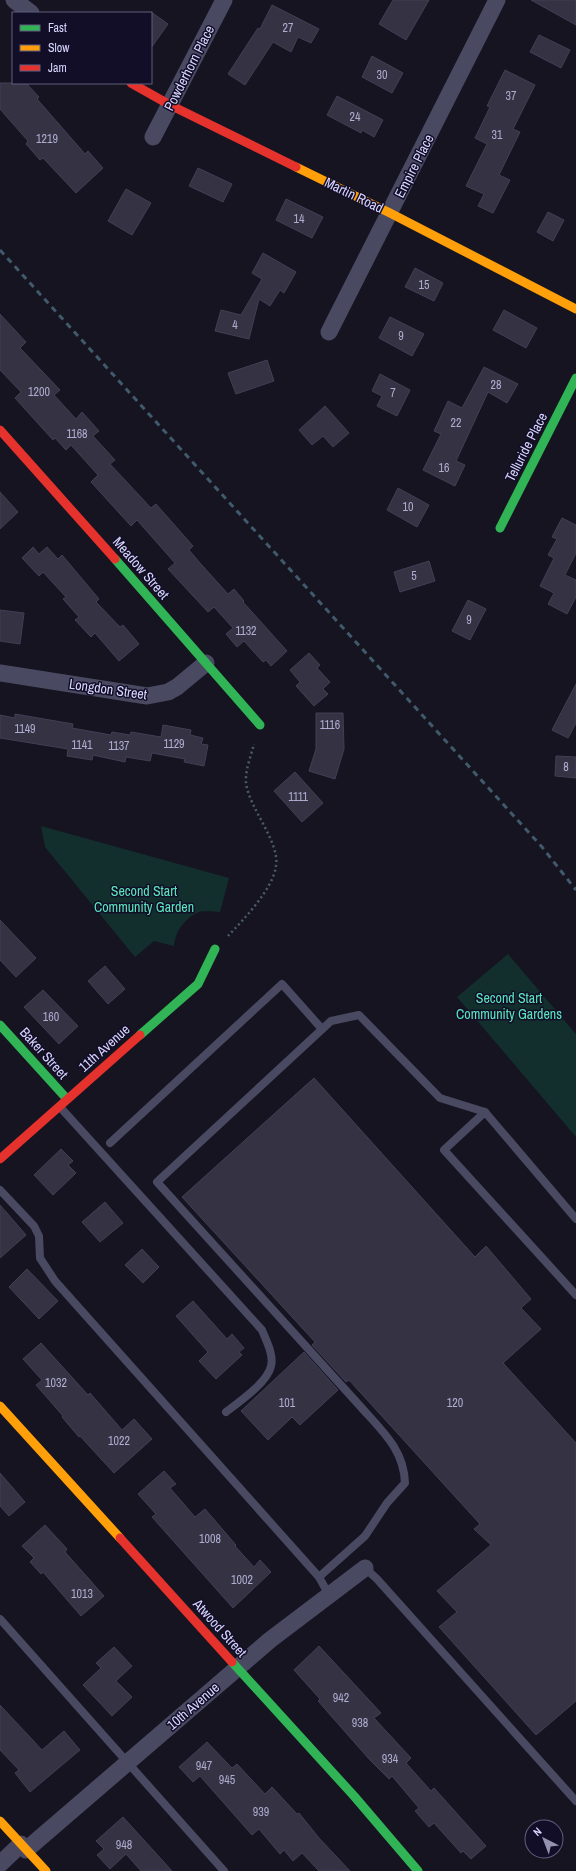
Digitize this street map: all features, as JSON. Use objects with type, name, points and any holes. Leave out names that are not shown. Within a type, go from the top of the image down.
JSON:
[{"type":"street","points":[[14,0],[30,12]]},
{"type":"street","name":"Powderhorn Place","points":[[153,137],[224,0]]},
{"type":"street","name":"Empire Place","points":[[330,332],[498,0]]},
{"type":"street","name":"Martin Road","points":[[133,84],[170,105],[390,213],[576,309]]},
{"type":"street","name":"Telluride Place","points":[[500,528],[576,378]]},
{"type":"street","name":"Meadow Street","points":[[3,440],[59,495],[260,725]]},
{"type":"street","name":"Longdon Street","points":[[0,672],[147,696],[168,692],[177,687],[206,663]]},
{"type":"street","name":"11th Avenue","points":[[0,1159],[198,984],[215,949]]},
{"type":"street","name":"Baker Street","points":[[0,1025],[67,1100]]},
{"type":"street","name":"Atwood Street","points":[[0,1406],[354,1796],[418,1871]]},
{"type":"street","name":"10th Avenue","points":[[0,1864],[128,1762],[237,1668],[329,1594],[365,1568]]},
{"type":"street","points":[[0,1821],[46,1871]]},
{"type":"lane","points":[[110,1143],[282,984],[322,1029]]},
{"type":"lane","points":[[319,1577],[365,1536],[388,1503],[405,1483],[405,1468],[401,1457],[386,1436],[360,1406],[156,1182],[331,1020],[359,1015],[440,1098],[484,1112],[576,1219]]},
{"type":"lane","points":[[59,1107],[262,1330],[271,1358],[272,1367],[258,1387],[226,1412]]},
{"type":"lane","points":[[484,1112],[444,1150],[576,1295]]},
{"type":"lane","points":[[0,1190],[34,1226],[39,1236],[40,1258],[55,1281],[319,1577],[329,1594]]},
{"type":"lane","points":[[365,1568],[414,1619],[576,1801]]},
{"type":"lane","points":[[0,1619],[224,1871]]},
{"type":"path","points":[[215,949],[243,920],[270,884],[276,865],[273,849],[250,799],[246,782],[248,765],[260,725]]},
{"type":"green space","name":"Second Start Community Garden","points":[[41,826],[229,878],[220,912],[205,911],[197,913],[184,922],[181,926],[176,936],[174,946],[154,941],[135,957],[45,847]]},
{"type":"green space","name":"Second Start Community Gardens","points":[[508,954],[576,1034],[576,1137],[457,997]]},
{"type":"building","points":[[393,0],[429,0],[406,40],[379,24]]},
{"type":"building","points":[[531,0],[576,0],[576,25]]},
{"type":"building","points":[[272,5],[319,29],[311,43],[298,37],[291,52],[273,42],[245,85],[228,74],[258,28],[260,29]]},
{"type":"building","points":[[152,13],[168,24],[152,47]]},
{"type":"building","points":[[539,35],[570,50],[561,68],[530,52]]},
{"type":"building","points":[[372,56],[403,73],[392,93],[362,77]]},
{"type":"building","points":[[505,70],[535,85],[513,129],[520,132],[499,175],[510,180],[493,213],[478,206],[484,194],[466,186],[487,144],[475,138],[490,107],[487,106]]},
{"type":"building","points":[[0,83],[27,84],[39,97],[37,99],[85,154],[88,151],[103,168],[76,193],[43,158],[40,160],[26,144],[28,141],[0,109]]},
{"type":"building","points":[[337,96],[383,120],[374,137],[362,130],[361,133],[327,115]]},
{"type":"building","points":[[198,168],[232,184],[223,202],[189,186]]},
{"type":"building","points":[[126,189],[151,203],[132,235],[108,221]]},
{"type":"building","points":[[286,199],[323,217],[312,238],[276,220]]},
{"type":"building","points":[[548,212],[564,220],[553,241],[537,232]]},
{"type":"building","points":[[263,253],[296,272],[284,293],[280,290],[270,306],[259,299],[249,339],[215,331],[221,310],[241,315],[262,279],[252,273]]},
{"type":"building","points":[[415,268],[443,283],[434,301],[405,287]]},
{"type":"building","points":[[504,310],[537,328],[526,348],[493,330]]},
{"type":"building","points":[[0,314],[26,342],[20,348],[60,390],[54,395],[76,419],[82,412],[99,431],[93,436],[115,460],[110,464],[151,508],[156,504],[193,546],[189,550],[200,563],[228,594],[234,589],[244,601],[243,602],[287,651],[271,666],[266,660],[263,662],[244,641],[237,647],[226,634],[233,628],[214,607],[208,612],[168,569],[175,563],[137,520],[131,526],[91,482],[98,475],[71,445],[66,450],[55,438],[53,440],[15,398],[21,392],[0,370]]},
{"type":"building","points":[[390,317],[424,334],[412,356],[379,338]]},
{"type":"building","points":[[267,360],[274,381],[236,394],[228,373]]},
{"type":"building","points":[[484,367],[518,384],[507,403],[488,392],[456,461],[465,465],[455,486],[423,470],[441,434],[434,431],[448,401],[462,408]]},
{"type":"building","points":[[380,374],[410,390],[397,416],[377,406],[382,396],[372,391]]},
{"type":"building","points":[[325,406],[349,433],[333,447],[323,436],[312,445],[299,430]]},
{"type":"building","points":[[398,488],[429,505],[417,527],[387,510]]},
{"type":"building","points":[[0,492],[18,512],[0,529]]},
{"type":"building","points":[[562,518],[576,525],[576,553],[565,575],[576,580],[576,597],[567,614],[548,604],[554,593],[540,586],[554,558],[548,555],[557,539],[552,537]]},
{"type":"building","points":[[33,547],[39,554],[47,547],[58,559],[62,555],[99,599],[96,602],[120,627],[123,625],[139,644],[119,661],[95,633],[91,637],[75,620],[79,617],[63,599],[66,597],[43,572],[39,576],[22,558]]},
{"type":"building","points":[[429,561],[435,581],[400,592],[394,572]]},
{"type":"building","points":[[468,600],[486,609],[470,640],[452,631]]},
{"type":"building","points":[[0,610],[24,613],[20,644],[0,641]]},
{"type":"building","points":[[309,653],[320,665],[317,668],[330,682],[323,689],[328,694],[314,706],[296,686],[300,682],[290,670]]},
{"type":"building","points":[[576,684],[576,723],[568,738],[552,730]]},
{"type":"building","points":[[316,713],[343,713],[344,749],[335,779],[309,771],[316,749]]},
{"type":"building","points":[[15,714],[73,724],[72,728],[111,735],[112,732],[130,735],[131,732],[161,737],[163,725],[191,730],[190,735],[203,738],[201,744],[208,745],[204,766],[184,762],[185,759],[152,753],[150,761],[126,757],[125,762],[93,755],[92,760],[67,756],[68,749],[0,738],[0,715],[15,718]]},
{"type":"building","points":[[556,756],[576,757],[576,778],[555,776]]},
{"type":"building","points":[[295,772],[323,803],[302,822],[274,791]]},
{"type":"building","points":[[0,920],[36,958],[16,977],[0,960]]},
{"type":"building","points":[[105,966],[125,989],[108,1004],[88,981]]},
{"type":"building","points":[[43,990],[78,1026],[59,1044],[24,1007]]},
{"type":"building","points":[[314,1078],[475,1257],[486,1246],[531,1299],[521,1308],[541,1329],[503,1363],[576,1443],[576,1701],[536,1735],[439,1627],[457,1612],[437,1591],[491,1545],[474,1529],[480,1524],[349,1380],[346,1382],[312,1345],[315,1342],[182,1197]]},
{"type":"building","points":[[61,1149],[73,1161],[68,1165],[76,1173],[53,1195],[34,1175]]},
{"type":"building","points":[[105,1202],[123,1223],[100,1242],[82,1222]]},
{"type":"building","points":[[0,1205],[26,1235],[0,1258]]},
{"type":"building","points":[[142,1249],[159,1267],[143,1283],[125,1265]]},
{"type":"building","points":[[27,1269],[58,1301],[39,1319],[9,1287]]},
{"type":"building","points":[[193,1301],[227,1339],[232,1334],[244,1348],[239,1352],[242,1355],[216,1379],[199,1361],[208,1352],[176,1316]]},
{"type":"building","points":[[41,1343],[88,1395],[90,1393],[122,1430],[134,1419],[152,1439],[114,1473],[80,1436],[79,1437],[36,1385],[42,1380],[23,1359]]},
{"type":"building","points":[[304,1352],[338,1390],[300,1425],[292,1417],[268,1440],[241,1411]]},
{"type":"building","points":[[164,1471],[176,1484],[170,1488],[195,1517],[205,1509],[254,1567],[260,1560],[271,1572],[233,1608],[152,1517],[156,1514],[138,1494]]},
{"type":"building","points":[[0,1473],[25,1502],[9,1516],[0,1506]]},
{"type":"building","points":[[45,1525],[67,1549],[65,1552],[104,1596],[81,1616],[43,1572],[41,1574],[30,1562],[34,1558],[22,1546]]},
{"type":"building","points":[[319,1646],[381,1713],[374,1718],[411,1758],[406,1763],[431,1791],[434,1788],[486,1846],[471,1859],[463,1851],[461,1853],[434,1823],[429,1827],[415,1811],[419,1808],[392,1776],[389,1779],[369,1759],[318,1701],[320,1699],[294,1670]]},
{"type":"building","points":[[114,1647],[132,1666],[116,1681],[132,1697],[112,1716],[83,1685],[101,1668],[96,1663]]},
{"type":"building","points":[[0,1705],[42,1750],[64,1731],[80,1750],[30,1792],[15,1773],[19,1770],[0,1750]]},
{"type":"building","points":[[207,1742],[232,1768],[237,1764],[265,1794],[272,1787],[297,1814],[299,1813],[319,1838],[350,1871],[319,1871],[302,1853],[293,1861],[284,1850],[280,1854],[259,1829],[252,1835],[200,1776],[193,1782],[179,1767]]},
{"type":"building","points":[[123,1817],[172,1871],[141,1871],[126,1854],[110,1869],[97,1855],[104,1849],[96,1841]]},
{"type":"railway","points":[[0,250],[542,847],[576,890]]},
{"type":"traffic: fast","points":[[500,528],[576,378]]},
{"type":"traffic: fast","points":[[115,559],[260,725]]},
{"type":"traffic: fast","points":[[140,1035],[198,984],[215,949]]},
{"type":"traffic: fast","points":[[0,1025],[67,1099]]},
{"type":"traffic: fast","points":[[232,1662],[354,1796],[418,1871]]},
{"type":"traffic: slow","points":[[296,167],[390,213],[576,309]]},
{"type":"traffic: slow","points":[[0,1406],[120,1538]]},
{"type":"traffic: slow","points":[[0,1821],[46,1871]]},
{"type":"traffic: jam","points":[[133,84],[170,105],[296,167]]},
{"type":"traffic: jam","points":[[0,430],[115,559]]},
{"type":"traffic: jam","points":[[0,1159],[140,1035]]},
{"type":"traffic: jam","points":[[120,1538],[232,1662]]}]
